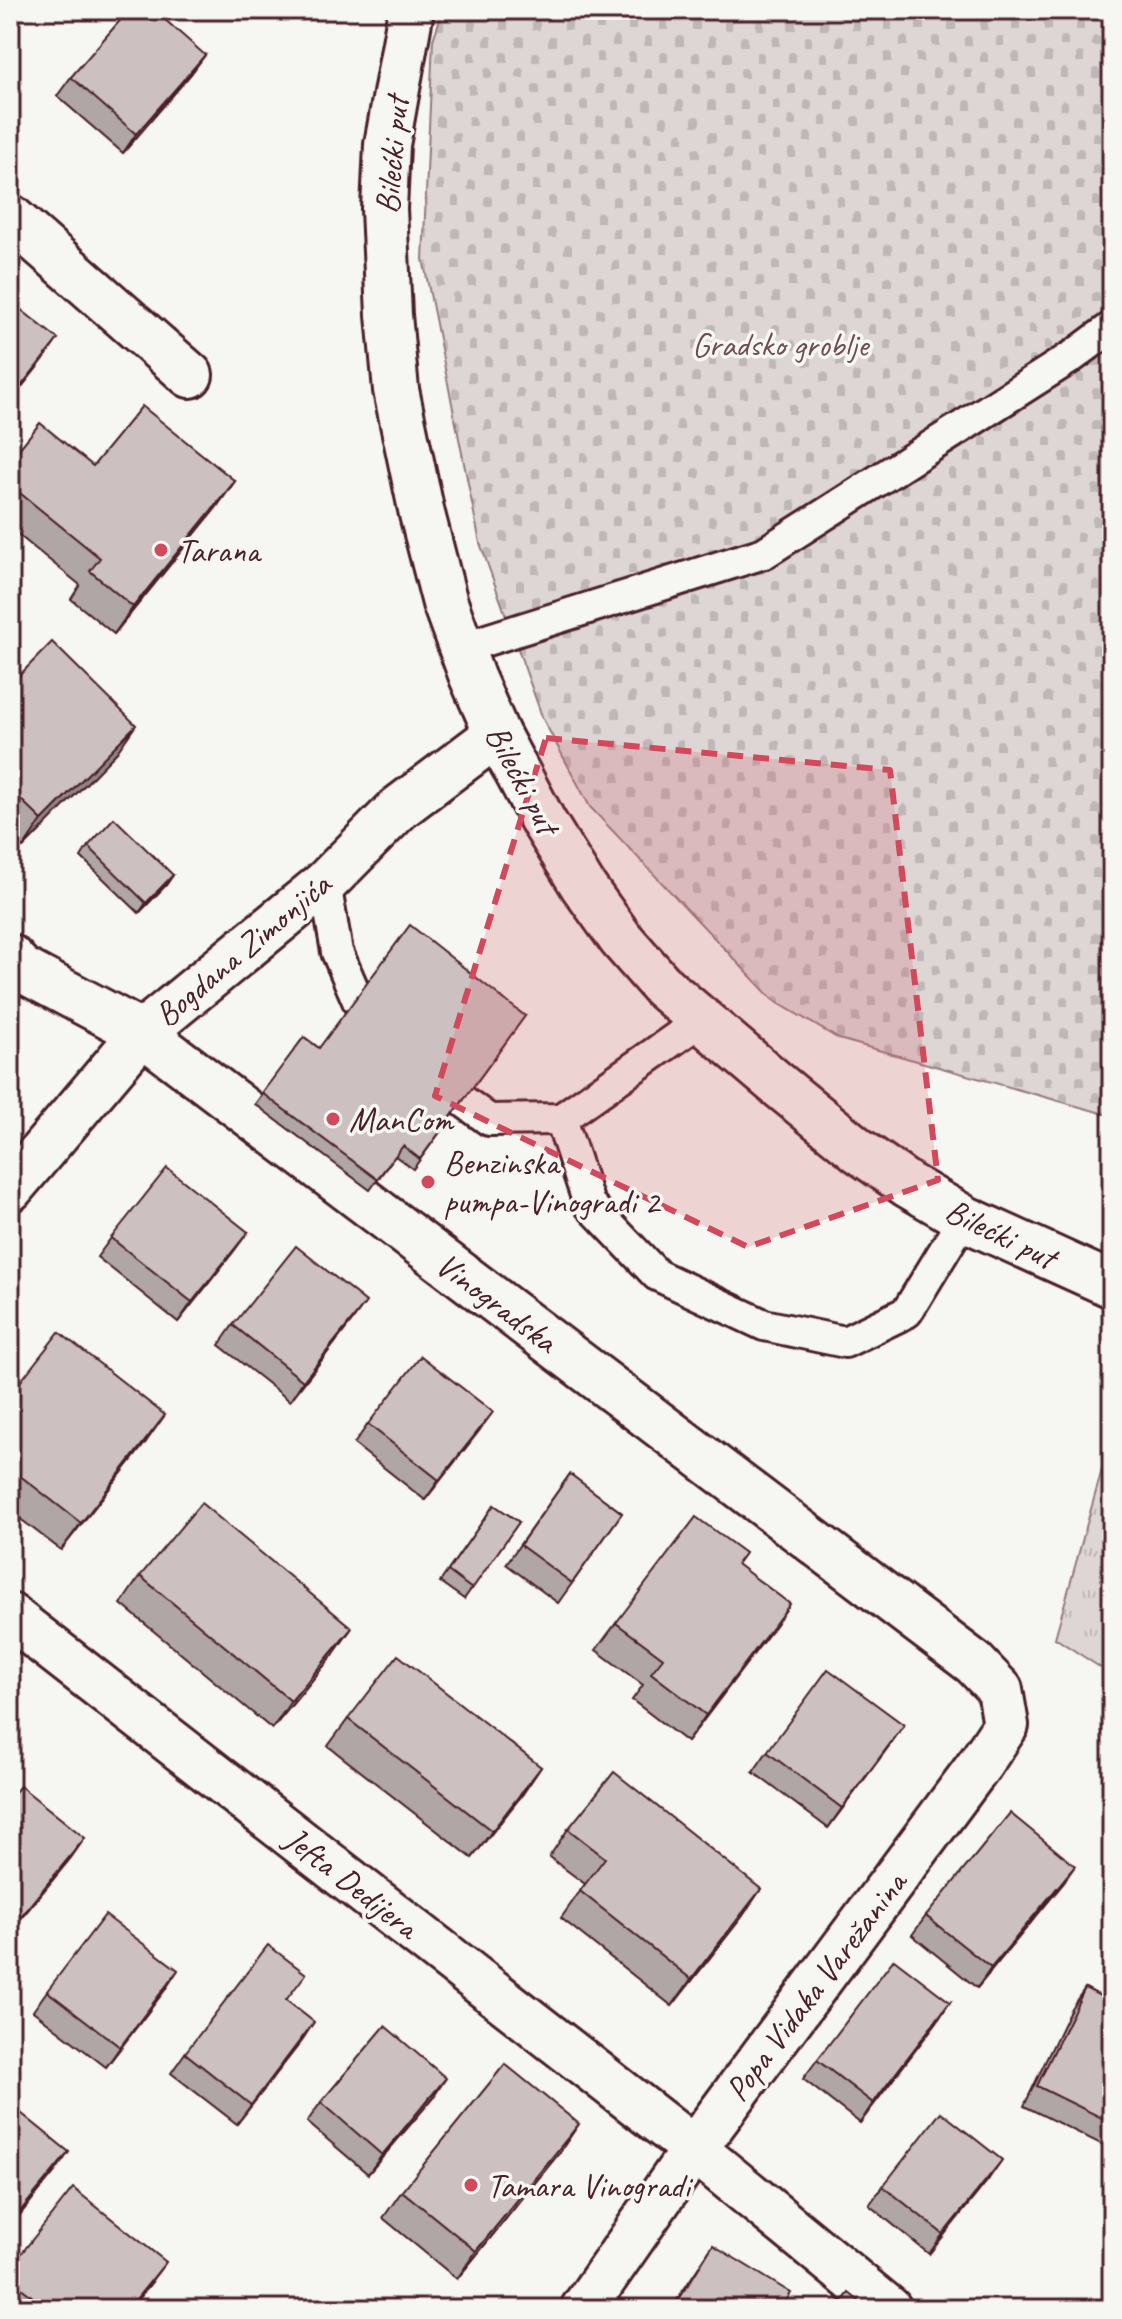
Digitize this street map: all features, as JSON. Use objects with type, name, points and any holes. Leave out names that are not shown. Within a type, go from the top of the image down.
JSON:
[{"type":"street","name":"Bilećki put","points":[[411,10],[387,145],[384,209],[396,390],[422,514],[445,603],[497,734],[543,821],[583,886],[621,939],[663,987],[858,1150],[908,1185],[964,1218],[1112,1285]]},
{"type":"street","points":[[10,217],[190,375]]},
{"type":"street","name":"Bogdana Zimonjića","points":[[10,1189],[142,1033],[325,883],[399,808],[497,734]]},
{"type":"street","name":"Vinogradska","points":[[10,957],[21,969],[142,1033],[974,1663]]},
{"type":"street","name":"Jefta Dedijera","points":[[10,1616],[694,2149],[889,2309]]},
{"type":"street","name":"Popa Vidaka Varežanina","points":[[583,2309],[694,2149],[1006,1725],[1000,1690],[974,1663]]},
{"type":"lane","points":[[461,648],[764,553],[1073,356],[1112,327]]},
{"type":"lane","points":[[325,883],[337,952],[372,1035],[489,1120],[561,1119],[700,1021]]},
{"type":"lane","points":[[561,1119],[589,1204],[657,1275],[764,1325],[845,1342],[907,1312],[964,1218]]},
{"type":"highlighted area","points":[[546,738],[890,770],[938,1180],[748,1247],[435,1096]]},
{"type":"green space","name":"Gradsko groblje","points":[[443,10],[1112,10],[1112,1116],[839,1039],[773,1000],[590,807],[543,719],[480,543],[423,259],[433,40]]},
{"type":"green space","points":[[1112,1434],[1112,1675],[1055,1638]]},
{"type":"building","points":[[129,10],[154,10],[205,55],[136,134],[71,77]]},
{"type":"building","points":[[10,301],[58,339],[10,400]]},
{"type":"building","points":[[142,406],[235,481],[133,607],[90,571],[100,558],[10,485],[10,460],[40,423],[93,466]]},
{"type":"building","points":[[52,642],[136,725],[42,820],[10,789],[10,685]]},
{"type":"building","points":[[114,818],[173,875],[146,903],[88,846]]},
{"type":"building","points":[[410,925],[525,1016],[420,1159],[403,1146],[377,1179],[262,1093],[304,1037],[319,1048]]},
{"type":"building","points":[[167,1168],[248,1232],[192,1302],[111,1238]]},
{"type":"building","points":[[296,1246],[366,1302],[303,1381],[233,1325]]},
{"type":"building","points":[[59,1332],[165,1415],[81,1523],[10,1468],[10,1395]]},
{"type":"building","points":[[421,1356],[493,1412],[439,1480],[368,1424]]},
{"type":"building","points":[[570,1474],[622,1513],[572,1583],[520,1545]]},
{"type":"building","points":[[201,1503],[352,1628],[291,1701],[140,1576]]},
{"type":"building","points":[[494,1505],[519,1522],[472,1589],[448,1571]]},
{"type":"building","points":[[696,1517],[745,1553],[737,1564],[790,1604],[706,1715],[651,1673],[663,1658],[616,1623]]},
{"type":"building","points":[[398,1655],[541,1767],[492,1831],[348,1719]]},
{"type":"building","points":[[828,1669],[904,1725],[842,1808],[767,1752]]},
{"type":"building","points":[[614,1772],[761,1889],[691,1979],[580,1891],[605,1858],[568,1829]]},
{"type":"building","points":[[20,1786],[85,1838],[13,1926],[10,1923],[10,1798]]},
{"type":"building","points":[[1010,1813],[1075,1866],[991,1968],[926,1916]]},
{"type":"building","points":[[105,1915],[178,1970],[120,2047],[47,1991]]},
{"type":"building","points":[[268,1945],[306,1974],[286,2000],[314,2022],[251,2105],[185,2053]]},
{"type":"building","points":[[894,1959],[950,2002],[873,2103],[817,2060]]},
{"type":"building","points":[[1085,1988],[1112,2002],[1112,2123],[1037,2086]]},
{"type":"building","points":[[385,2026],[446,2078],[382,2155],[321,2102]]},
{"type":"building","name":"Tamara Vinogradi","points":[[505,2064],[579,2124],[476,2251],[402,2191]]},
{"type":"building","points":[[11,2105],[69,2152],[13,2220],[10,2217]]},
{"type":"building","points":[[941,2112],[1002,2160],[943,2234],[883,2186]]},
{"type":"building","points":[[73,2188],[166,2262],[128,2309],[48,2309],[10,2279],[10,2268]]},
{"type":"building","points":[[713,2245],[791,2293],[781,2309],[673,2309]]},
{"type":"building","points":[[849,2293],[869,2309],[836,2309]]},
{"type":"place","name":"Tarana","points":[[161,550]]},
{"type":"place","name":"ManCom","points":[[333,1119]]},
{"type":"place","name":"Benzinska pumpa-Vinogradi 2","points":[[428,1182]]},
{"type":"place","name":"Tamara Vinogradi","points":[[471,2185]]}]
